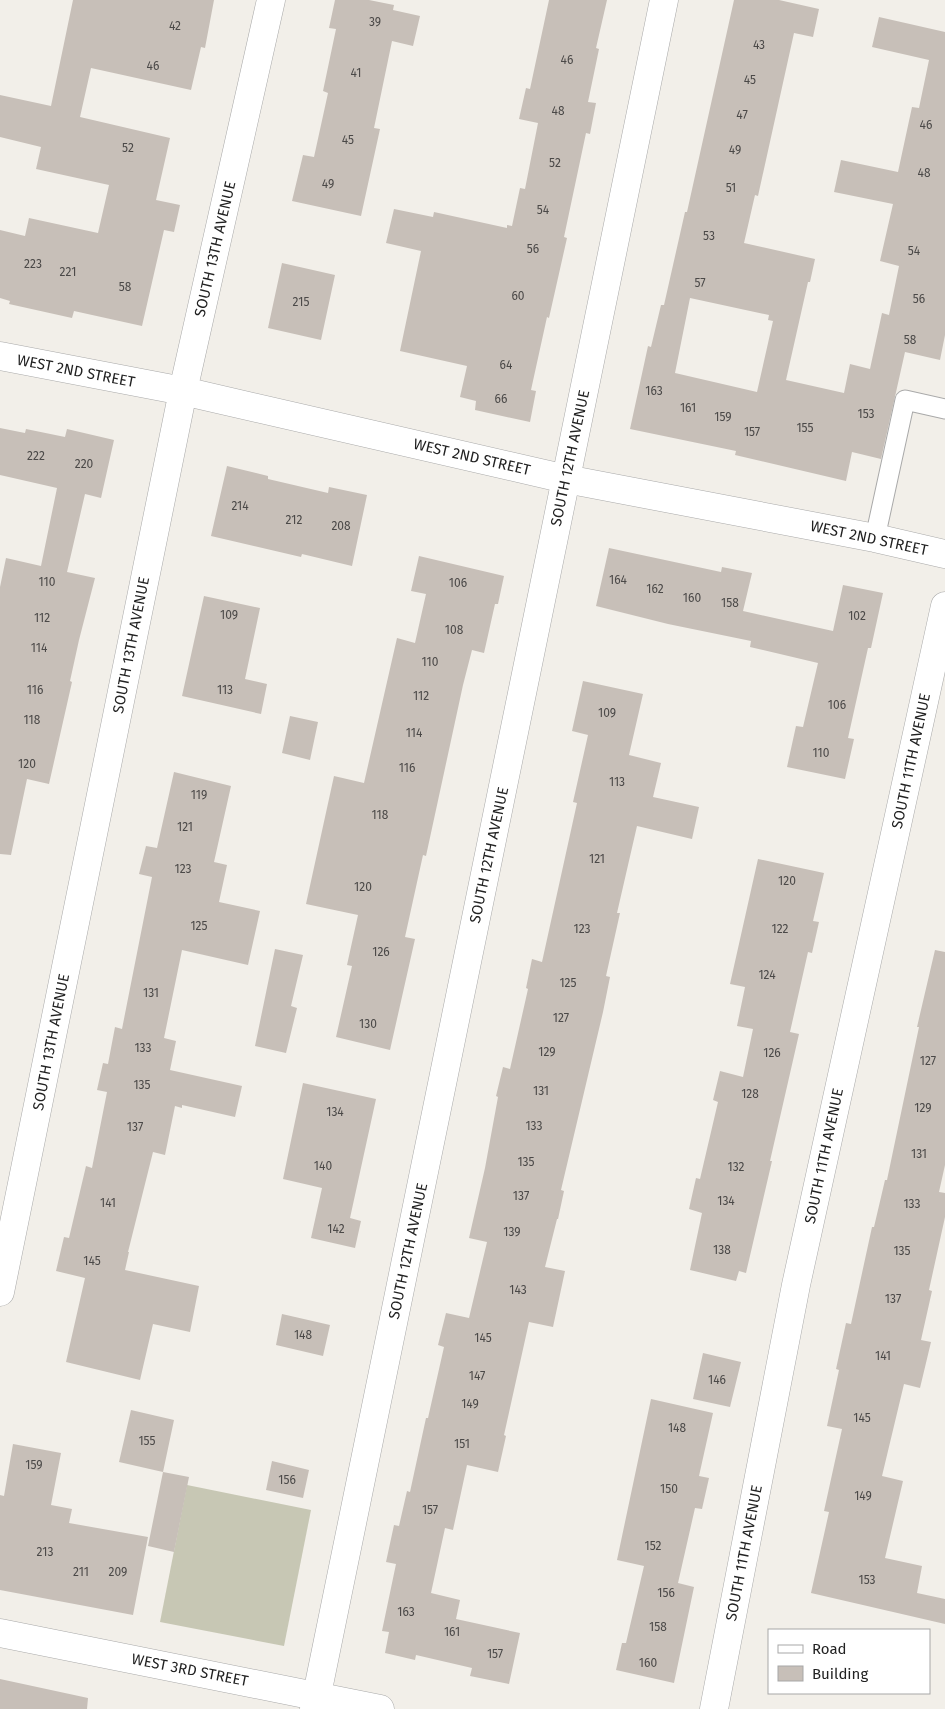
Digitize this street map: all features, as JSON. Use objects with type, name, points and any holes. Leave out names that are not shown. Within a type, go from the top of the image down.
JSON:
[{"type":"street","name":"SOUTH 13TH AVENUE","points":[[0,1292],[183,391],[271,0]]},
{"type":"street","name":"SOUTH 12TH AVENUE","points":[[316,1702],[664,0]]},
{"type":"street","name":"WEST 2ND STREET","points":[[0,356],[183,391],[566,479],[875,538],[945,554]]},
{"type":"street","name":"SOUTH 11TH AVENUE","points":[[714,1709],[796,1285],[945,606]]},
{"type":"street","name":"WEST 3RD STREET","points":[[0,1633],[316,1702],[380,1709]]},
{"type":"lane","points":[[875,538],[905,400],[945,409]]},
{"type":"shaded area","points":[[187,1485],[311,1510],[284,1646],[160,1622]]},
{"type":"building","points":[[73,0],[214,0],[205,48],[201,47],[191,90],[91,68],[80,117],[170,138],[156,200],[180,205],[174,232],[164,230],[142,326],[74,311],[72,318],[9,304],[10,301],[0,298],[0,230],[25,236],[29,218],[98,233],[109,185],[36,169],[41,147],[0,137],[0,95],[51,106]]},
{"type":"building","points":[[335,0],[369,0],[394,5],[393,10],[420,16],[413,46],[392,41],[374,128],[380,129],[361,216],[292,201],[303,155],[314,157],[328,93],[323,91],[336,29],[329,28]]},
{"type":"building","points":[[549,0],[607,0],[596,48],[599,49],[588,102],[596,103],[590,134],[586,133],[564,237],[567,238],[531,390],[536,391],[530,422],[475,410],[476,401],[460,397],[467,366],[400,351],[421,251],[386,243],[394,209],[433,217],[434,212],[507,228],[507,225],[512,226],[520,188],[525,189],[538,123],[519,119],[526,88],[530,89]]},
{"type":"building","points":[[734,0],[779,0],[819,9],[813,37],[794,33],[758,196],[755,195],[744,243],[815,259],[786,380],[844,393],[850,364],[870,369],[882,313],[889,315],[899,266],[880,261],[893,204],[834,192],[841,160],[898,172],[912,107],[919,108],[929,60],[872,47],[879,17],[945,32],[945,335],[940,360],[905,352],[881,459],[852,452],[846,481],[735,455],[736,451],[630,429],[648,346],[651,347],[661,305],[664,305],[685,212],[687,212]],"holes":[[[690,298],[769,315],[768,320],[773,321],[757,392],[675,373]]]},
{"type":"building","points":[[282,263],[335,275],[321,340],[268,328]]},
{"type":"building","points":[[0,428],[25,433],[26,429],[65,437],[67,429],[114,440],[101,498],[85,494],[67,572],[95,578],[79,640],[70,681],[72,682],[49,784],[27,779],[11,855],[0,854],[0,587],[6,558],[41,566],[57,488],[0,475]]},
{"type":"building","points":[[227,466],[268,476],[268,479],[328,493],[329,487],[367,495],[352,566],[302,554],[301,557],[211,536]]},
{"type":"building","points":[[609,548],[721,572],[722,567],[752,573],[743,611],[833,631],[843,585],[883,593],[871,648],[868,648],[848,738],[854,739],[845,779],[787,767],[796,726],[803,727],[818,663],[750,647],[751,641],[668,624],[596,606]]},
{"type":"building","points":[[419,556],[504,576],[498,604],[495,604],[484,653],[472,650],[463,685],[426,856],[423,855],[405,937],[415,939],[390,1050],[336,1037],[352,966],[347,965],[358,915],[306,904],[334,776],[364,783],[397,638],[415,643],[426,594],[411,591]]},
{"type":"building","points":[[204,596],[260,608],[245,679],[267,684],[261,714],[182,696]]},
{"type":"building","points":[[583,681],[643,694],[629,755],[661,763],[653,797],[699,807],[692,839],[637,826],[617,913],[620,913],[606,976],[610,977],[603,1012],[561,1190],[564,1191],[558,1219],[545,1267],[565,1271],[553,1327],[529,1322],[504,1435],[506,1436],[498,1472],[467,1465],[453,1530],[445,1528],[431,1593],[460,1600],[456,1619],[520,1633],[509,1684],[470,1676],[472,1668],[416,1655],[415,1660],[385,1653],[389,1632],[382,1631],[396,1564],[386,1562],[394,1525],[399,1526],[407,1491],[410,1492],[426,1418],[428,1418],[444,1347],[438,1345],[446,1313],[469,1318],[487,1242],[469,1238],[485,1168],[498,1097],[496,1096],[503,1067],[510,1069],[528,989],[526,988],[532,959],[542,962],[577,803],[573,802],[588,735],[572,731]]},
{"type":"building","points":[[290,716],[318,722],[310,760],[282,753]]},
{"type":"building","points":[[174,772],[231,786],[214,862],[227,865],[219,902],[260,911],[248,965],[182,950],[164,1038],[176,1041],[170,1070],[242,1086],[235,1117],[182,1105],[182,1108],[175,1106],[165,1155],[153,1152],[125,1270],[199,1286],[190,1332],[153,1324],[140,1380],[66,1362],[85,1278],[56,1271],[64,1237],[69,1238],[86,1166],[92,1168],[107,1092],[97,1090],[103,1063],[108,1064],[115,1027],[122,1029],[152,877],[139,874],[146,846],[157,848]]},
{"type":"building","points":[[758,859],[824,873],[813,921],[819,922],[812,953],[808,952],[790,1032],[799,1034],[770,1161],[772,1161],[746,1273],[739,1271],[736,1281],[690,1270],[702,1213],[689,1209],[696,1178],[700,1179],[718,1102],[713,1100],[720,1071],[743,1077],[753,1029],[737,1026],[745,987],[730,984]]},
{"type":"building","points":[[275,949],[303,955],[291,1006],[297,1008],[286,1053],[255,1046]]},
{"type":"building","points":[[935,950],[945,952],[945,1165],[939,1192],[945,1193],[945,1217],[929,1290],[932,1291],[921,1340],[931,1342],[920,1388],[904,1384],[882,1476],[903,1481],[885,1558],[922,1566],[917,1593],[945,1599],[945,1624],[811,1593],[829,1512],[824,1511],[842,1429],[827,1426],[839,1370],[836,1369],[846,1323],[851,1324],[872,1227],[874,1227],[885,1180],[887,1180],[919,1027],[917,1027]]},
{"type":"building","points":[[303,1083],[376,1099],[350,1218],[361,1221],[355,1248],[311,1238],[322,1188],[283,1179]]},
{"type":"building","points":[[282,1314],[330,1325],[323,1356],[276,1345]]},
{"type":"building","points":[[703,1353],[741,1362],[730,1407],[693,1399]]},
{"type":"building","points":[[651,1399],[713,1413],[699,1476],[709,1478],[702,1509],[695,1508],[678,1583],[694,1587],[674,1683],[616,1670],[622,1643],[626,1643],[644,1566],[617,1560]]},
{"type":"building","points":[[131,1410],[174,1420],[163,1472],[119,1462]]},
{"type":"building","points":[[13,1444],[61,1453],[51,1505],[72,1509],[69,1523],[148,1537],[133,1615],[0,1590],[0,1495],[4,1496]]},
{"type":"building","points":[[272,1461],[309,1470],[303,1498],[266,1490]]},
{"type":"building","points":[[163,1472],[189,1477],[174,1552],[148,1546]]},
{"type":"building","points":[[0,1679],[88,1698],[87,1709],[0,1709]]}]
